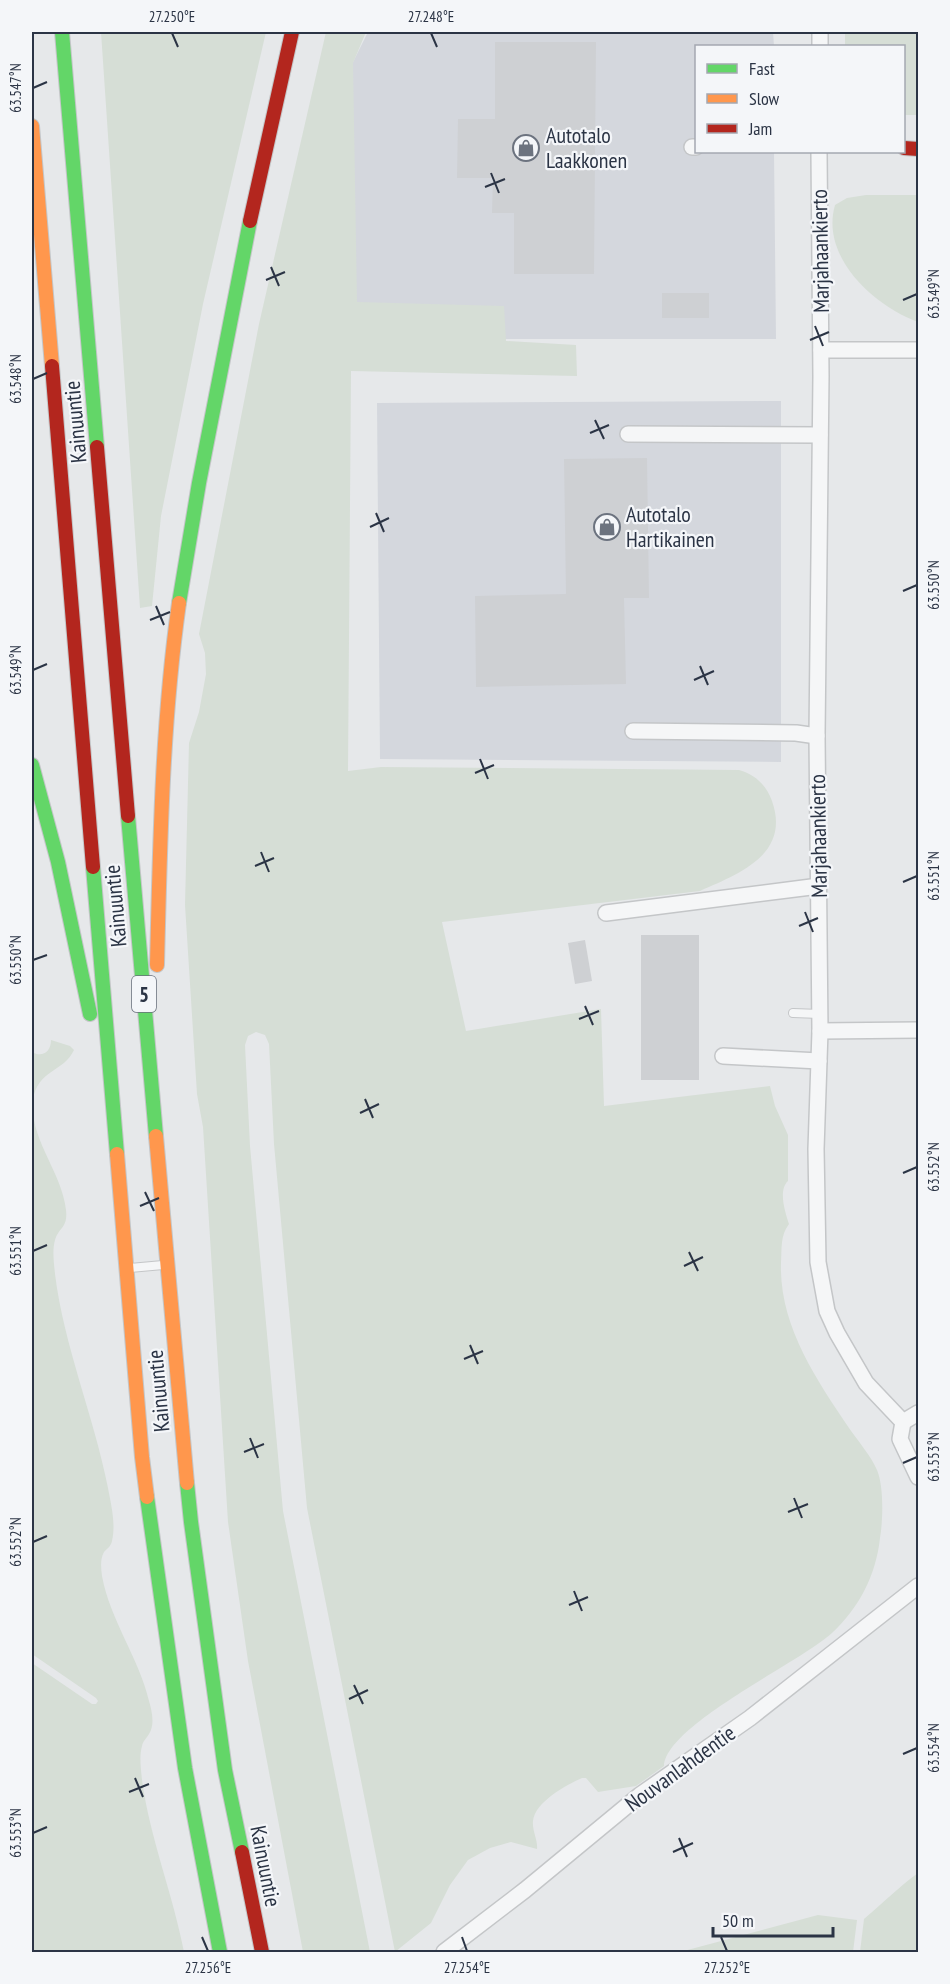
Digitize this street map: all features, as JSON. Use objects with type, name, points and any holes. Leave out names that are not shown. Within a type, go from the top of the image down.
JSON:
[{"type":"main road","name":"Kainuuntie","points":[[62,32],[154,1118],[194,1546],[225,1770],[262,1953]]},
{"type":"main road","points":[[154,1118],[162,781],[180,601],[199,481],[255,195],[292,32]]},
{"type":"main road","name":"Kainuuntie","points":[[32,126],[142,1457],[162,1616],[186,1775],[220,1953]]},
{"type":"main road","points":[[32,765],[58,862],[112,1108]]},
{"type":"street","name":"Marjahaankierto","points":[[819,153],[821,350],[817,736],[820,1031],[816,1230],[822,1290],[827,1311],[850,1359],[879,1398],[903,1422]]},
{"type":"street","points":[[821,350],[918,350]]},
{"type":"street","points":[[628,434],[820,435]]},
{"type":"street","points":[[633,731],[796,733],[817,736]]},
{"type":"street","points":[[606,913],[819,886]]},
{"type":"street","points":[[820,1031],[918,1030]]},
{"type":"street","points":[[723,1056],[819,1061]]},
{"type":"street","points":[[918,1413],[903,1422],[900,1440],[918,1477]]},
{"type":"street","name":"Nouvanlahdentie","points":[[444,1953],[640,1795],[750,1718],[918,1586]]},
{"type":"lane","points":[[792,1013],[820,1014]]},
{"type":"lane","points":[[126,1268],[168,1265]]},
{"type":"shaded area","points":[[101,32],[266,32],[203,304],[161,516],[152,606],[140,608]]},
{"type":"shaded area","points":[[326,32],[366,32],[353,63],[357,302],[504,306],[506,341],[576,345],[577,376],[351,371],[348,771],[381,767],[739,770],[755,778],[767,790],[776,820],[774,835],[768,849],[744,869],[700,891],[442,922],[466,1031],[601,1009],[604,1106],[770,1086],[775,1106],[788,1135],[788,1181],[783,1195],[789,1224],[783,1238],[781,1263],[786,1308],[793,1330],[812,1371],[877,1470],[882,1504],[878,1552],[870,1578],[858,1602],[832,1633],[709,1714],[686,1732],[670,1750],[664,1766],[636,1786],[598,1792],[586,1778],[582,1778],[552,1795],[539,1807],[533,1821],[537,1849],[511,1842],[490,1848],[468,1860],[450,1885],[431,1923],[395,1952],[307,1508],[274,1144],[269,1044],[265,1035],[256,1032],[248,1036],[245,1045],[250,1146],[283,1511],[370,1952],[303,1952],[248,1661],[228,1522],[203,1127],[197,1094],[185,905],[189,743],[199,712],[206,674],[205,653],[199,634],[259,324]]},
{"type":"shaded area","points":[[368,32],[773,32],[774,45],[695,45],[695,153],[774,153],[776,339],[353,339],[353,62]]},
{"type":"shaded area","points":[[845,32],[918,32],[918,115],[905,115],[905,45],[845,45]]},
{"type":"shaded area","points":[[866,195],[918,195],[918,322],[901,315],[868,292],[843,261],[835,243],[832,224],[835,205],[847,198]]},
{"type":"shaded area","points":[[781,401],[781,762],[380,759],[377,403]]},
{"type":"shaded area","points":[[51,1040],[70,1046],[74,1050],[64,1063],[40,1083],[33,1100],[36,1128],[59,1182],[66,1210],[66,1220],[54,1244],[55,1274],[65,1328],[95,1434],[112,1507],[113,1534],[111,1544],[102,1558],[102,1576],[111,1608],[139,1670],[151,1709],[152,1726],[141,1750],[142,1780],[150,1824],[184,1952],[32,1952],[32,1663],[92,1704],[98,1701],[32,1654],[32,1052],[45,1053],[48,1051]]},
{"type":"shaded area","points":[[918,1873],[918,1952],[860,1952],[864,1919]]},
{"type":"shaded area","points":[[818,1915],[857,1920],[853,1952],[680,1952]]},
{"type":"building","name":"Autotalo Laakkonen","points":[[495,42],[596,42],[594,274],[514,274],[514,213],[492,213],[493,178],[457,178],[458,119],[495,119]]},
{"type":"building","points":[[662,293],[709,293],[709,318],[662,318]]},
{"type":"building","name":"Autotalo Hartikainen","points":[[647,458],[649,598],[624,598],[626,684],[476,687],[475,596],[566,594],[564,459]]},
{"type":"building","points":[[641,935],[699,935],[699,1080],[641,1080]]},
{"type":"building","points":[[585,940],[592,981],[575,984],[568,943]]},
{"type":"traffic: fast","points":[[62,32],[97,447]]},
{"type":"traffic: fast","points":[[179,603],[199,483],[250,221]]},
{"type":"traffic: fast","points":[[32,765],[58,862],[90,1014]]},
{"type":"traffic: fast","points":[[128,816],[156,1136]]},
{"type":"traffic: fast","points":[[93,867],[117,1154]]},
{"type":"traffic: fast","points":[[187,1483],[225,1770],[242,1852]]},
{"type":"traffic: fast","points":[[147,1497],[185,1768],[220,1952]]},
{"type":"traffic: slow","points":[[32,126],[52,366]]},
{"type":"traffic: slow","points":[[157,965],[165,738],[179,603]]},
{"type":"traffic: slow","points":[[156,1136],[187,1483]]},
{"type":"traffic: slow","points":[[117,1154],[147,1497]]},
{"type":"traffic: jam","points":[[250,221],[292,32]]},
{"type":"traffic: jam","points":[[905,148],[918,149]]},
{"type":"traffic: jam","points":[[52,366],[93,867]]},
{"type":"traffic: jam","points":[[97,447],[128,816]]},
{"type":"traffic: jam","points":[[242,1852],[262,1952]]},
{"type":"place","name":"Autotalo Laakkonen","points":[[526,148]]},
{"type":"place","name":"Autotalo Hartikainen","points":[[607,527]]}]
